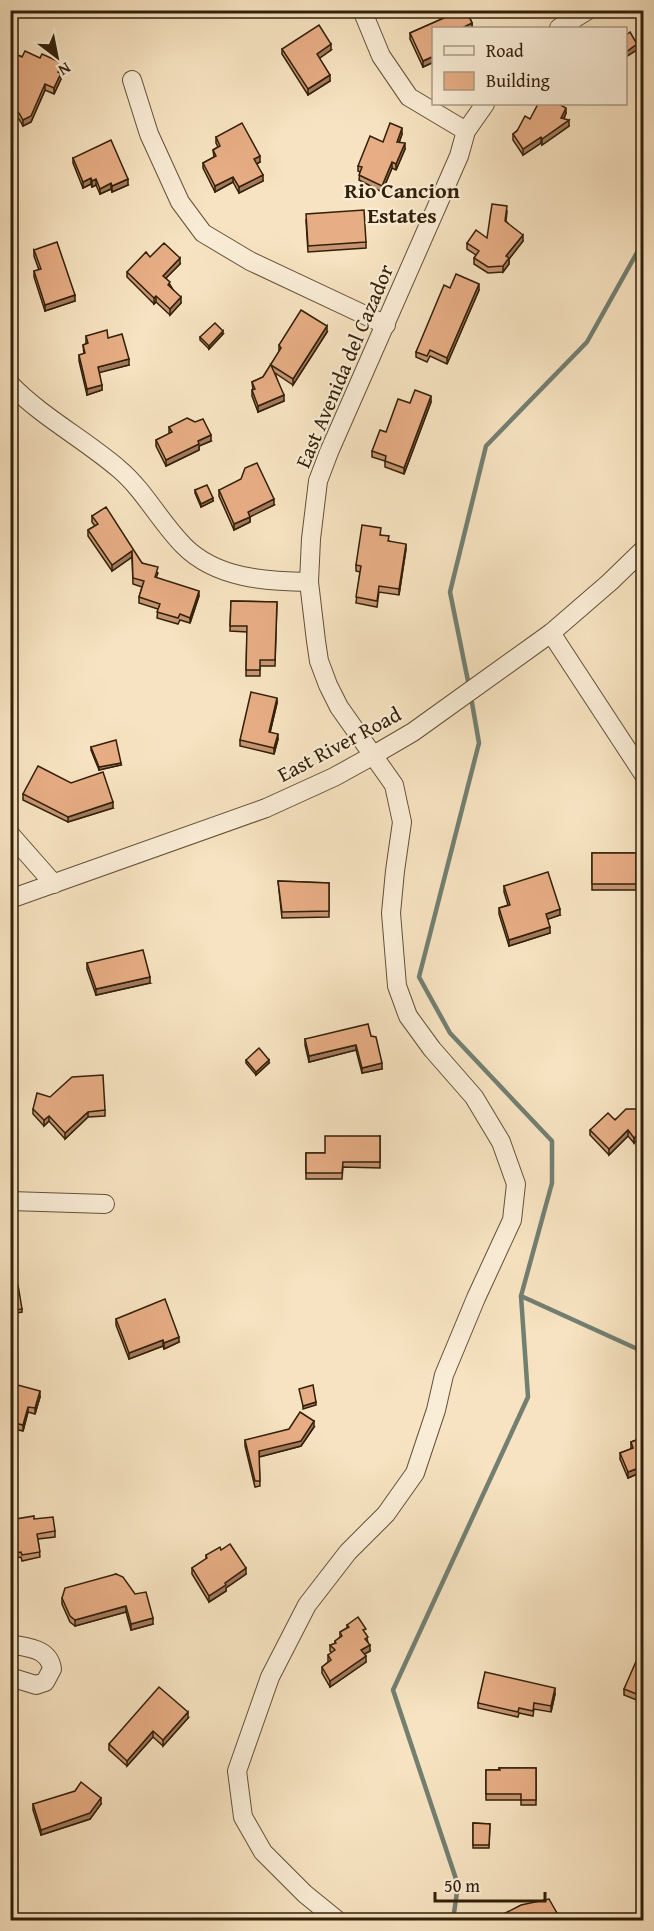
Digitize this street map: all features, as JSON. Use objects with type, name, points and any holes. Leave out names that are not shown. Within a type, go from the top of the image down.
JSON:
[{"type":"street","points":[[362,10],[381,56],[409,97],[466,131]]},
{"type":"street","points":[[561,27],[588,10]]},
{"type":"street","points":[[132,80],[149,134],[180,202],[203,233],[245,258],[386,325]]},
{"type":"street","name":"East Avenida del Cazador","points":[[336,1920],[305,1894],[263,1852],[243,1817],[237,1771],[270,1677],[307,1605],[348,1552],[386,1514],[415,1473],[436,1410],[444,1375],[512,1220],[516,1184],[501,1142],[474,1097],[432,1049],[408,1016],[397,986],[391,913],[402,822],[394,785],[339,707],[319,661],[309,582],[311,539],[318,481],[329,452],[459,156],[466,131],[485,105]]},
{"type":"street","points":[[10,384],[26,400],[120,470],[148,500],[185,547],[211,566],[237,576],[271,582],[309,582]]},
{"type":"street","name":"East River Road","points":[[10,899],[266,808],[334,777],[413,732],[551,633],[644,549]]},
{"type":"street","points":[[551,633],[644,775]]},
{"type":"street","points":[[10,834],[54,884]]},
{"type":"street","points":[[10,1201],[105,1204]]},
{"type":"street","points":[[10,1644],[44,1653],[50,1660],[52,1669],[45,1682],[36,1685],[10,1677]]},
{"type":"building","points":[[462,10],[466,10],[472,23],[464,27],[432,27],[432,57],[423,61],[410,33]]},
{"type":"building","points":[[319,25],[331,44],[317,54],[330,75],[308,89],[282,49]]},
{"type":"building","points":[[630,32],[637,44],[627,51],[627,34]]},
{"type":"building","points":[[25,51],[40,58],[42,54],[62,63],[58,72],[61,73],[54,88],[45,84],[31,116],[23,120],[19,113],[10,109],[15,99],[10,97],[10,53],[22,57]]},
{"type":"building","points":[[537,105],[561,105],[566,108],[561,118],[569,120],[523,149],[513,134],[525,116],[530,119]]},
{"type":"building","points":[[242,123],[260,156],[254,159],[263,175],[239,187],[233,177],[215,186],[203,163],[216,156],[213,150],[220,146],[216,137]]},
{"type":"building","points":[[390,123],[402,128],[397,142],[405,143],[396,164],[392,162],[382,186],[359,175],[362,167],[358,166],[370,136],[383,142]]},
{"type":"building","points":[[111,140],[128,179],[112,186],[111,183],[100,189],[96,179],[92,181],[91,178],[83,182],[73,158]]},
{"type":"building","points":[[492,204],[507,206],[505,221],[523,235],[506,256],[509,258],[503,266],[488,267],[474,258],[479,251],[467,243],[476,230],[487,238]]},
{"type":"building","points":[[364,210],[366,242],[308,246],[306,214]]},
{"type":"building","points":[[57,242],[75,295],[45,305],[34,271],[41,269],[34,250]]},
{"type":"building","points":[[164,243],[180,258],[163,276],[170,282],[168,285],[181,297],[170,309],[156,296],[154,298],[127,272],[146,252],[150,257]]},
{"type":"building","points":[[456,274],[479,284],[447,358],[430,350],[427,356],[416,352],[444,285],[450,288]]},
{"type":"building","points":[[301,310],[327,326],[293,379],[271,365],[284,395],[258,406],[252,390],[255,389],[252,382],[263,377],[281,348],[279,345]]},
{"type":"building","points":[[215,323],[223,331],[209,346],[200,337]]},
{"type":"building","points":[[107,330],[108,338],[122,334],[129,359],[98,367],[102,385],[87,389],[79,355],[85,353],[83,345],[88,343],[86,336]]},
{"type":"building","points":[[415,390],[431,396],[404,468],[385,461],[386,456],[372,451],[380,430],[386,432],[398,399],[410,403]]},
{"type":"building","points":[[187,418],[195,422],[203,419],[211,435],[198,441],[199,444],[166,460],[156,440],[172,432],[169,427]]},
{"type":"building","points":[[257,463],[274,499],[248,512],[250,517],[234,524],[219,490],[241,479],[245,468]]},
{"type":"building","points":[[207,485],[213,498],[201,504],[195,490]]},
{"type":"building","points":[[106,507],[142,563],[158,567],[155,577],[199,591],[190,618],[180,614],[178,618],[157,612],[160,604],[139,597],[144,581],[133,578],[132,551],[112,565],[88,530],[98,524],[92,516]]},
{"type":"building","points":[[362,525],[381,528],[380,535],[389,536],[388,541],[406,544],[399,589],[379,586],[377,601],[356,597],[361,566],[356,565]]},
{"type":"building","points":[[231,601],[277,602],[275,660],[260,660],[260,670],[246,670],[247,626],[230,626]]},
{"type":"building","points":[[251,692],[277,698],[269,732],[278,734],[274,748],[240,740]]},
{"type":"building","points":[[116,740],[121,763],[99,767],[91,747]]},
{"type":"building","points":[[38,766],[71,783],[103,772],[113,802],[68,817],[23,794]]},
{"type":"building","points":[[592,853],[636,853],[636,884],[592,884]]},
{"type":"building","points":[[548,872],[560,909],[546,914],[550,927],[509,940],[499,908],[510,905],[504,886]]},
{"type":"building","points":[[278,881],[329,883],[329,911],[282,912]]},
{"type":"building","points":[[143,950],[150,977],[96,989],[87,963]]},
{"type":"building","points":[[368,1024],[371,1036],[376,1037],[382,1063],[362,1068],[356,1045],[309,1056],[305,1039]]},
{"type":"building","points":[[259,1048],[269,1060],[256,1072],[246,1060]]},
{"type":"building","points":[[103,1075],[105,1110],[88,1112],[65,1133],[49,1116],[44,1120],[33,1109],[37,1093],[50,1097],[72,1077]]},
{"type":"building","points":[[639,1103],[644,1103],[644,1129],[634,1138],[628,1130],[609,1149],[590,1130],[608,1113],[615,1120],[626,1109],[639,1109]]},
{"type":"building","points":[[325,1136],[380,1136],[380,1162],[343,1162],[342,1173],[306,1173],[306,1153],[325,1153]]},
{"type":"building","points":[[18,1285],[22,1309],[10,1311],[10,1286]]},
{"type":"building","points":[[165,1299],[179,1337],[164,1343],[163,1340],[129,1353],[116,1319]]},
{"type":"building","points":[[14,1384],[40,1391],[35,1408],[28,1407],[23,1425],[10,1422],[10,1396]]},
{"type":"building","points":[[313,1385],[316,1402],[303,1406],[299,1389]]},
{"type":"building","points":[[300,1412],[314,1421],[301,1441],[259,1451],[260,1481],[255,1481],[245,1440],[289,1429]]},
{"type":"building","points":[[644,1437],[644,1466],[628,1472],[620,1453],[633,1448],[631,1442]]},
{"type":"building","points":[[34,1516],[34,1519],[53,1517],[55,1531],[37,1534],[40,1552],[10,1554],[10,1520]]},
{"type":"building","points":[[230,1544],[246,1568],[209,1596],[192,1568],[207,1558],[206,1555]]},
{"type":"building","points":[[644,1555],[644,1566],[639,1558]]},
{"type":"building","points":[[116,1574],[123,1577],[135,1594],[146,1592],[153,1618],[131,1624],[126,1606],[75,1620],[70,1616],[62,1598],[65,1588]]},
{"type":"building","points":[[358,1617],[366,1629],[363,1630],[368,1637],[365,1639],[370,1645],[361,1650],[366,1656],[330,1681],[322,1667],[331,1660],[328,1655],[335,1650],[330,1645],[336,1643],[335,1641],[342,1636],[340,1632],[349,1627],[347,1625]]},
{"type":"building","points":[[644,1652],[644,1697],[624,1689],[638,1657]]},
{"type":"building","points":[[485,1672],[555,1688],[551,1706],[534,1703],[533,1711],[519,1708],[518,1712],[478,1703]]},
{"type":"building","points":[[159,1687],[188,1712],[163,1740],[153,1731],[127,1761],[109,1744]]},
{"type":"building","points":[[499,1768],[536,1768],[536,1800],[521,1800],[521,1794],[486,1794],[486,1770],[500,1770]]},
{"type":"building","points":[[81,1782],[101,1798],[90,1813],[41,1830],[33,1804],[75,1791]]},
{"type":"building","points":[[473,1823],[490,1824],[489,1845],[473,1845]]},
{"type":"building","points":[[549,1899],[561,1920],[492,1920],[521,1905]]},
{"type":"waterway","points":[[469,686],[450,592],[486,446],[587,342],[644,240]]},
{"type":"waterway","points":[[642,243],[644,432]]},
{"type":"waterway","points":[[471,697],[479,743],[419,977],[450,1033],[552,1141],[552,1183],[521,1296],[644,1352]]},
{"type":"waterway","points":[[644,790],[640,810],[644,816]]},
{"type":"waterway","points":[[453,1920],[458,1885],[393,1690],[528,1397],[521,1296]]},
{"type":"district","name":"Rio Cancion Estates","points":[[402,202]]}]
